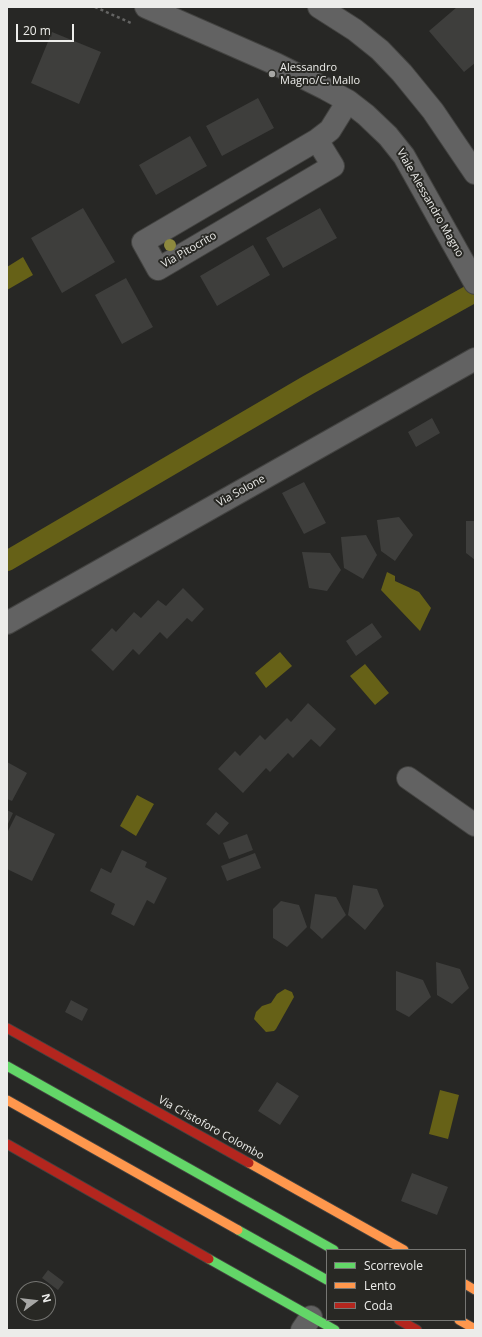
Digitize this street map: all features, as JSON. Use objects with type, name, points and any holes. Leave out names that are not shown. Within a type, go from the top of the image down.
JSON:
[{"type":"street","points":[[319,7],[355,30],[380,50],[402,73],[433,111],[475,173]]},
{"type":"street","name":"Viale Alessandro Magno","points":[[142,16],[276,64],[348,101],[372,120],[388,136],[404,156],[472,277]]},
{"type":"street","name":"Via Pitocrito","points":[[318,140],[333,166],[158,268],[143,242],[318,140],[330,130],[348,101]]},
{"type":"street","name":"Via Solone","points":[[7,623],[475,359]]},
{"type":"street","points":[[408,778],[475,825]]},
{"type":"street","name":"Via Cristoforo Colombo","points":[[7,1028],[402,1249]]},
{"type":"street","points":[[7,1066],[332,1249]]},
{"type":"street","points":[[7,1100],[326,1279]]},
{"type":"street","points":[[7,1144],[306,1323],[335,1330]]},
{"type":"street","points":[[466,1285],[475,1290]]},
{"type":"street","points":[[401,1321],[417,1330]]},
{"type":"street","points":[[461,1321],[475,1329]]},
{"type":"path","points":[[95,7],[142,16]]},
{"type":"shaded area","points":[[23,257],[33,275],[7,290],[7,267]]},
{"type":"shaded area","points":[[387,572],[395,576],[395,581],[419,592],[431,608],[420,631],[381,590]]},
{"type":"shaded area","points":[[280,652],[292,666],[266,688],[255,673]]},
{"type":"shaded area","points":[[365,664],[389,693],[375,705],[350,676]]},
{"type":"shaded area","points":[[137,795],[154,804],[136,836],[120,826]]},
{"type":"shaded area","points":[[285,989],[292,992],[294,997],[276,1029],[274,1031],[266,1032],[254,1019],[256,1012],[262,1006],[271,1003],[277,994]]},
{"type":"shaded area","points":[[440,1090],[459,1095],[448,1139],[429,1134]]},
{"type":"building","points":[[457,7],[475,7],[475,63],[464,72],[429,31]]},
{"type":"building","points":[[52,32],[101,52],[79,104],[31,83]]},
{"type":"building","points":[[258,98],[274,128],[222,156],[206,126]]},
{"type":"building","points":[[190,136],[207,166],[156,195],[139,165]]},
{"type":"building","points":[[83,208],[115,262],[62,293],[31,238]]},
{"type":"building","points":[[320,208],[337,238],[283,268],[266,238]]},
{"type":"building","points":[[253,245],[270,275],[217,306],[200,276]]},
{"type":"building","points":[[126,278],[153,327],[122,344],[95,295]]},
{"type":"building","points":[[432,418],[440,433],[416,447],[408,432]]},
{"type":"building","points":[[304,482],[326,523],[304,534],[282,493]]},
{"type":"building","points":[[399,517],[413,535],[395,561],[381,551],[377,520]]},
{"type":"building","points":[[466,521],[475,521],[475,560],[466,553]]},
{"type":"building","points":[[366,535],[377,555],[363,579],[344,568],[341,537]]},
{"type":"building","points":[[302,552],[330,553],[341,570],[327,591],[309,588]]},
{"type":"building","points":[[183,588],[204,609],[192,622],[187,618],[167,639],[160,632],[139,655],[133,649],[113,671],[91,650],[112,628],[116,632],[134,612],[141,618],[158,600],[166,606]]},
{"type":"building","points":[[372,623],[382,637],[356,656],[346,641]]},
{"type":"building","points":[[308,703],[336,729],[320,747],[311,739],[293,758],[288,753],[270,772],[266,768],[243,793],[218,769],[235,751],[240,756],[260,735],[265,740],[287,718],[291,722]]},
{"type":"building","points":[[7,762],[27,773],[12,801],[7,799]]},
{"type":"building","points":[[7,810],[13,813],[7,826]]},
{"type":"building","points":[[216,812],[229,823],[219,835],[206,824]]},
{"type":"building","points":[[16,815],[55,834],[32,881],[7,869],[7,833]]},
{"type":"building","points":[[247,834],[253,850],[229,859],[223,843]]},
{"type":"building","points":[[122,850],[147,862],[145,867],[167,878],[154,904],[147,900],[134,926],[111,914],[115,904],[90,891],[101,868],[111,873]]},
{"type":"building","points":[[255,853],[261,868],[227,881],[221,866]]},
{"type":"building","points":[[353,885],[377,889],[384,906],[365,930],[348,915]]},
{"type":"building","points":[[315,894],[336,897],[346,915],[322,939],[310,928]]},
{"type":"building","points":[[281,901],[299,905],[307,927],[287,947],[273,938],[273,909]]},
{"type":"building","points":[[436,962],[460,969],[469,988],[452,1004],[437,995]]},
{"type":"building","points":[[396,971],[423,980],[431,997],[409,1017],[396,1010]]},
{"type":"building","points":[[71,1000],[88,1009],[82,1021],[65,1012]]},
{"type":"building","points":[[277,1082],[299,1096],[280,1125],[258,1111]]},
{"type":"building","points":[[412,1173],[448,1187],[437,1215],[401,1201]]},
{"type":"building","points":[[48,1270],[64,1282],[58,1290],[56,1288],[56,1281],[46,1281],[42,1278]]},
{"type":"waterway","points":[[7,561],[308,385],[475,292]]},
{"type":"traffic: fast","points":[[7,1066],[332,1249]]},
{"type":"traffic: fast","points":[[238,1230],[326,1279]]},
{"type":"traffic: fast","points":[[209,1259],[335,1330]]},
{"type":"traffic: slow","points":[[7,1100],[238,1230]]},
{"type":"traffic: slow","points":[[249,1163],[402,1249]]},
{"type":"traffic: slow","points":[[466,1285],[475,1290]]},
{"type":"traffic: slow","points":[[461,1321],[475,1329]]},
{"type":"traffic: jam","points":[[7,1028],[249,1163]]},
{"type":"traffic: jam","points":[[7,1144],[209,1259]]},
{"type":"traffic: jam","points":[[401,1321],[417,1330]]},
{"type":"place","name":"Alessandro Magno/C. Mallo","points":[[272,74]]}]
